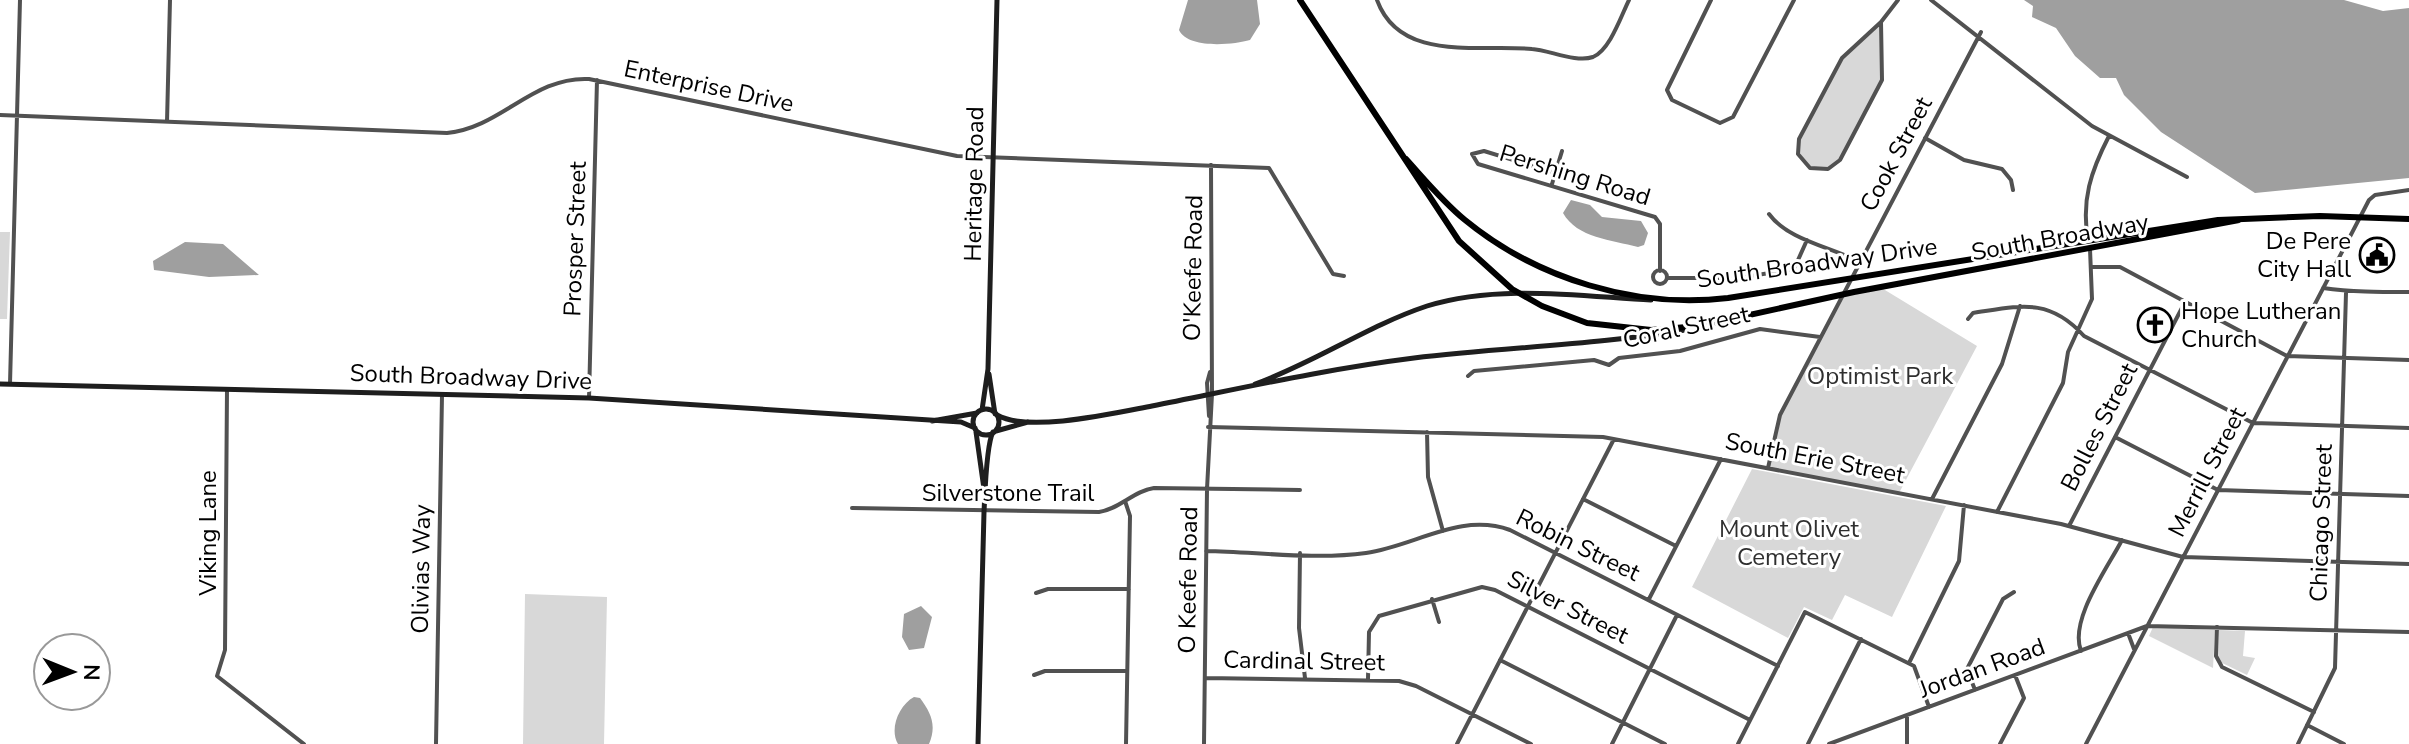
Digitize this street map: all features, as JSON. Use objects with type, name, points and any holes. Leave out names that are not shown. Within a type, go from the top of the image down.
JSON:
[{"type":"main road","name":"Heritage Road","points":[[980,411],[988,369],[997,0]]},
{"type":"main road","points":[[1300,0],[1400,153],[1449,206],[1515,254],[1595,287],[1667,300]]},
{"type":"main road","name":"South Broadway","points":[[1400,153],[1450,231],[1497,279],[1542,306],[1587,323],[1615,328],[1651,330],[1699,326],[1842,295],[2239,220]]},
{"type":"main road","name":"South Broadway Drive","points":[[1246,388],[1293,370],[1410,312],[1457,299],[1529,294],[1667,300],[1728,298],[2088,239],[2239,220],[2300,216],[2409,219]]},
{"type":"main road","name":"South Broadway Drive","points":[[996,415],[1010,421],[1029,421],[1097,415],[1410,359],[1638,338],[1699,326]]},
{"type":"main road","name":"Heritage Road","points":[[988,369],[996,415]]},
{"type":"main road","name":"South Broadway Drive","points":[[0,384],[589,398],[961,422],[976,429]]},
{"type":"main road","points":[[978,744],[984,512],[989,475],[987,446],[998,424],[996,415],[980,411],[973,421],[985,494]]},
{"type":"main road","name":"South Broadway Drive","points":[[931,421],[980,411]]},
{"type":"main road","name":"South Broadway Drive","points":[[994,432],[1029,421]]},
{"type":"main road","points":[[976,429],[984,435],[994,432]]},
{"type":"street","points":[[10,384],[20,0]]},
{"type":"street","points":[[167,122],[170,0]]},
{"type":"street","points":[[1377,0],[1394,27],[1418,42],[1548,51],[1584,58],[1604,49],[1629,0]]},
{"type":"street","points":[[1711,0],[1667,85],[1672,100],[1693,113],[1720,123],[1733,117],[1794,0]]},
{"type":"street","points":[[1881,22],[1882,80],[1840,160],[1828,169],[1810,168],[1798,154],[1799,139],[1842,58],[1881,22],[1898,0]]},
{"type":"street","points":[[1931,0],[2109,136],[2187,177]]},
{"type":"street","name":"Cook Street","points":[[1768,468],[1780,415],[1979,34]]},
{"type":"street","name":"Enterprise Drive","points":[[0,115],[458,132],[486,122],[547,85],[568,79],[597,80],[940,153],[993,159],[1261,166],[1275,172],[1333,274],[1344,276]]},
{"type":"street","name":"Prosper Street","points":[[589,398],[597,80]]},
{"type":"street","points":[[1997,512],[2060,390],[2068,352],[2092,299],[2092,267],[2085,216],[2088,185],[2109,136]]},
{"type":"street","points":[[1925,138],[1964,160],[2002,169],[2011,180],[2013,190]]},
{"type":"street","name":"Pershing Road","points":[[1555,173],[1480,150],[1471,158],[1478,164],[1655,217],[1660,224],[1660,271]]},
{"type":"street","points":[[1552,184],[1562,151]]},
{"type":"street","name":"O'Keefe Road","points":[[1209,416],[1211,165]]},
{"type":"street","points":[[2360,217],[2375,195],[2409,190]]},
{"type":"street","points":[[1769,214],[1775,222],[1807,240],[1860,262]]},
{"type":"street","name":"Merrill Street","points":[[2086,744],[2360,217]]},
{"type":"street","points":[[1667,278],[1662,284],[1655,282],[1654,274],[1660,271],[1667,278],[1739,278],[1794,269],[1807,240]]},
{"type":"street","points":[[2092,267],[2120,267],[2287,356],[2409,360]]},
{"type":"street","points":[[2323,288],[2346,293],[2357,290],[2409,292]]},
{"type":"street","name":"Chicago Street","points":[[2298,744],[2334,673],[2346,293]]},
{"type":"street","name":"Bolles Street","points":[[2069,526],[2185,302]]},
{"type":"street","points":[[1968,319],[1973,313],[2035,305],[2079,327],[2084,336],[2253,423],[2409,428]]},
{"type":"street","points":[[1932,499],[2006,356],[2020,306]]},
{"type":"street","name":"Coral Street","points":[[1468,376],[1474,371],[1594,360],[1609,365],[1619,358],[1680,351],[1709,340],[1760,329],[1820,337]]},
{"type":"street","name":"Viking Lane","points":[[227,389],[225,650],[217,676],[304,744]]},
{"type":"street","name":"Olivias Way","points":[[436,744],[442,395]]},
{"type":"street","name":"O Keefe Road","points":[[1204,744],[1209,416]]},
{"type":"street","name":"South Erie Street","points":[[1208,427],[1614,439],[2069,526],[2183,557],[2409,564]]},
{"type":"street","points":[[1427,432],[1428,477],[1443,531]]},
{"type":"street","points":[[2115,437],[2218,490],[2409,496]]},
{"type":"street","points":[[1457,744],[1614,439]]},
{"type":"street","points":[[1648,600],[1721,459]]},
{"type":"street","name":"Silverstone Trail","points":[[852,508],[1099,512],[1147,489],[1300,490]]},
{"type":"street","points":[[1583,499],[1676,546]]},
{"type":"street","points":[[1125,501],[1130,516],[1126,744]]},
{"type":"street","points":[[1909,663],[1959,561],[1964,505]]},
{"type":"street","name":"Robin Street","points":[[1206,551],[1372,552],[1472,524],[1491,524],[1556,553],[1778,666]]},
{"type":"street","points":[[2081,651],[2077,637],[2079,622],[2122,540]]},
{"type":"street","points":[[1300,553],[1299,628],[1305,679]]},
{"type":"street","name":"Silver Street","points":[[1368,679],[1369,632],[1374,620],[1383,614],[1432,599],[1482,587],[1528,607],[1750,720]]},
{"type":"street","points":[[1036,593],[1048,589],[1129,589]]},
{"type":"street","points":[[1975,690],[1967,669],[2003,599],[2014,592]]},
{"type":"street","points":[[1432,599],[1439,622]]},
{"type":"street","points":[[1738,744],[1805,612],[1914,666],[1929,707]]},
{"type":"street","points":[[1612,744],[1677,615]]},
{"type":"street","points":[[2147,626],[2409,632]]},
{"type":"street","name":"Jordan Road","points":[[1829,744],[2147,626]]},
{"type":"street","points":[[2217,627],[2216,656],[2222,667],[2314,712]]},
{"type":"street","points":[[2128,633],[2135,650]]},
{"type":"street","points":[[1808,744],[1861,639]]},
{"type":"street","points":[[1500,660],[1665,744]]},
{"type":"street","points":[[1034,675],[1045,671],[1127,671]]},
{"type":"street","points":[[2000,744],[2024,698],[2015,675]]},
{"type":"street","name":"Cardinal Street","points":[[1205,678],[1368,679],[1408,683],[1531,744]]},
{"type":"street","points":[[1907,715],[1907,744]]},
{"type":"street","points":[[2307,725],[2344,744]]},
{"type":"green space","points":[[1881,22],[1882,80],[1840,160],[1832,167],[1815,170],[1801,159],[1798,143],[1842,58]]},
{"type":"green space","points":[[0,232],[10,232],[7,319],[0,319]]},
{"type":"green space","name":"Optimist Park","points":[[1880,287],[1977,346],[1899,493],[1768,468],[1780,415],[1842,295]]},
{"type":"green space","name":"Mount Olivet Cemetery","points":[[1752,469],[1946,506],[1892,617],[1845,595],[1832,620],[1804,607],[1788,638],[1692,587]]},
{"type":"green space","points":[[525,594],[607,597],[604,744],[523,744]]},
{"type":"green space","points":[[2153,627],[2215,630],[2213,668],[2149,636]]},
{"type":"green space","points":[[2219,630],[2245,631],[2243,656],[2255,658],[2247,675],[2218,661]]},
{"type":"shaded area","points":[[1188,0],[1257,0],[1260,24],[1250,40],[1222,44],[1191,40],[1179,30]]},
{"type":"shaded area","points":[[2024,0],[2344,0],[2383,11],[2409,8],[2409,178],[2255,193],[2161,132],[2124,95],[2116,78],[2100,78],[2075,56],[2056,28],[2032,17],[2033,6]]},
{"type":"shaded area","points":[[1571,200],[1590,205],[1602,217],[1641,221],[1648,233],[1644,245],[1638,247],[1607,240],[1577,228],[1563,213]]},
{"type":"shaded area","points":[[185,242],[223,244],[259,275],[209,277],[154,270],[153,261]]},
{"type":"shaded area","points":[[921,606],[932,617],[924,648],[909,650],[902,637],[904,614]]},
{"type":"shaded area","points":[[914,697],[920,698],[930,714],[933,725],[929,744],[898,744],[895,738],[897,718]]},
{"type":"place","name":"De Pere City Hall","points":[[2377,255]]},
{"type":"place","name":"Hope Lutheran Church","points":[[2155,325]]}]
